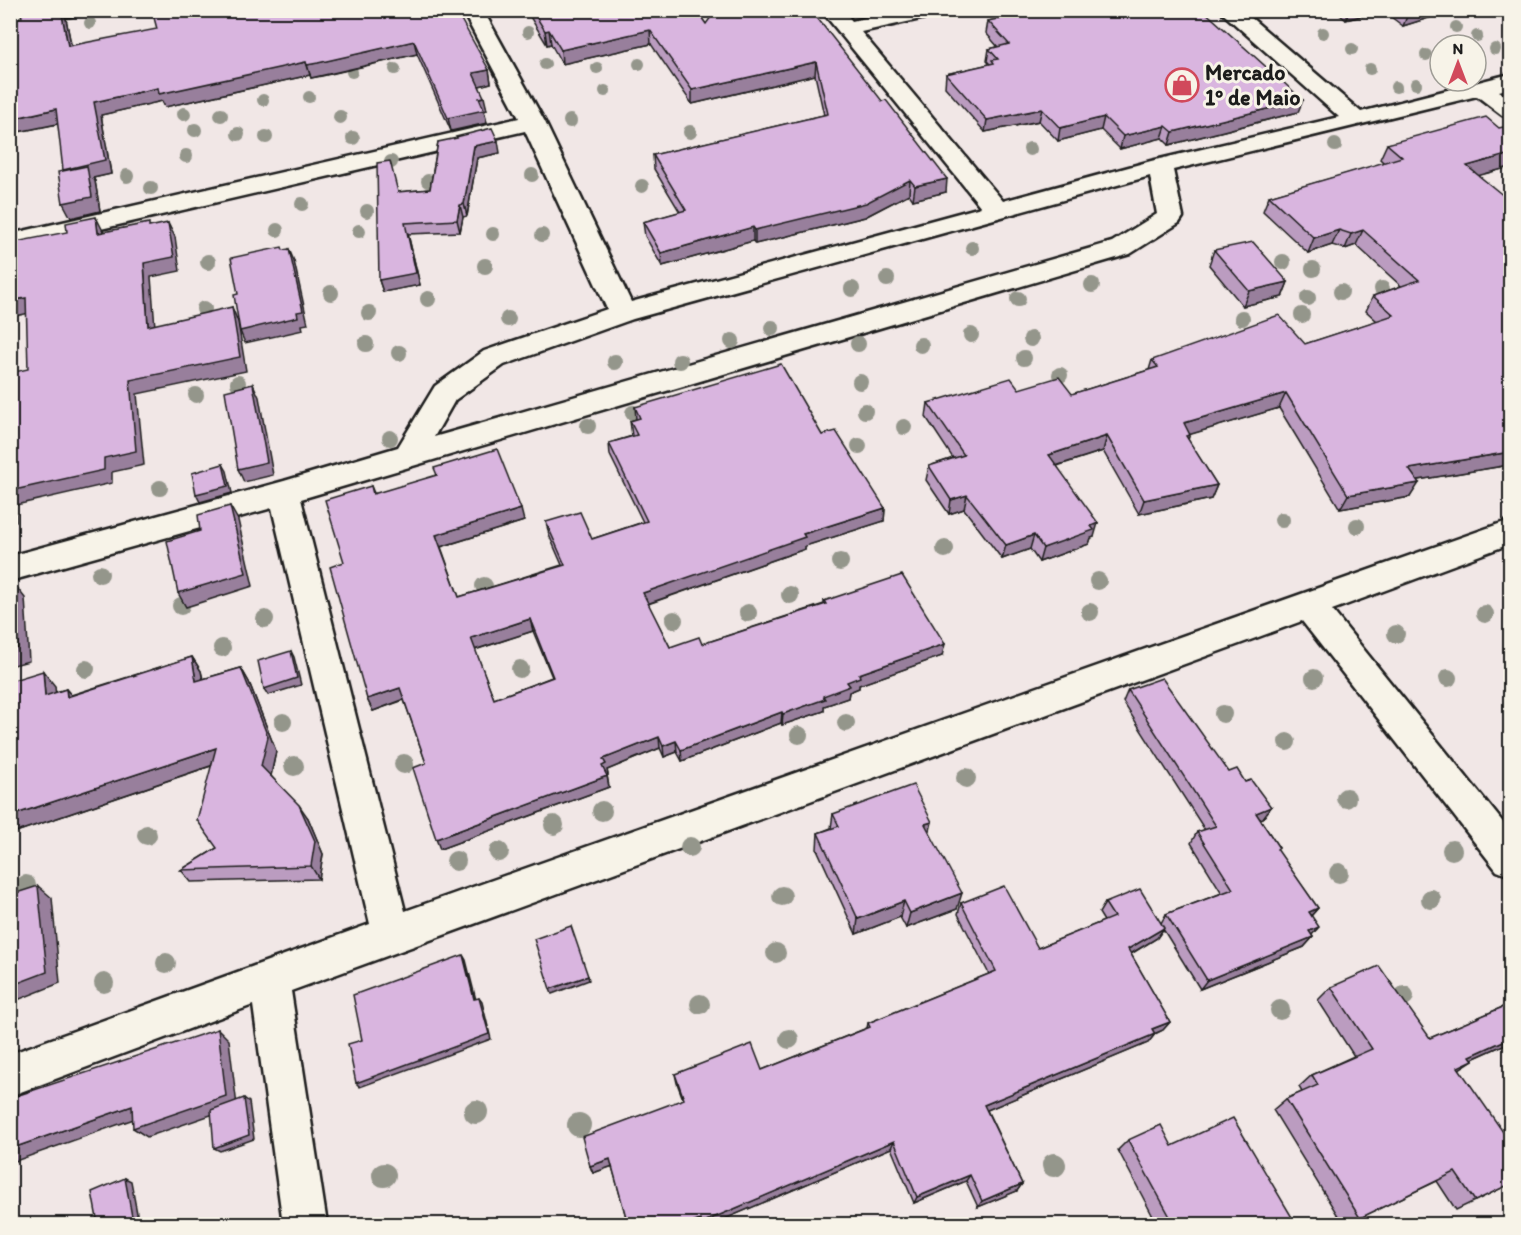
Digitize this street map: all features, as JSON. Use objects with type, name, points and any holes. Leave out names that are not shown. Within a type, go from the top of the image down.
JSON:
[{"type":"street","points":[[10,22],[67,10]]},
{"type":"street","points":[[472,10],[533,122],[623,313]]},
{"type":"street","points":[[831,10],[996,209]]},
{"type":"street","points":[[846,29],[932,10]]},
{"type":"street","points":[[1229,10],[1356,120]]},
{"type":"street","points":[[1488,86],[1510,81]]},
{"type":"street","points":[[409,454],[445,393],[494,358],[623,313],[996,209],[1160,166],[1461,93]]},
{"type":"street","points":[[1488,93],[1510,110]]},
{"type":"street","points":[[10,242],[533,122]]},
{"type":"street","points":[[10,569],[284,493],[409,454],[1121,248],[1170,217],[1160,166]]},
{"type":"street","points":[[284,493],[392,935]]},
{"type":"street","points":[[10,1076],[268,979],[1510,532]]},
{"type":"street","points":[[1308,604],[1510,859]]},
{"type":"street","points":[[268,979],[305,1224]]},
{"type":"building","points":[[38,10],[61,10],[68,46],[157,29],[152,10],[441,10],[446,19],[459,16],[489,70],[473,73],[484,97],[479,98],[484,110],[448,118],[414,41],[318,63],[307,65],[306,62],[159,94],[158,88],[94,102],[105,160],[63,170],[56,109],[11,119],[10,19]]},
{"type":"building","points":[[532,10],[696,10],[706,24],[716,10],[811,10],[882,101],[886,100],[947,179],[915,186],[910,180],[866,203],[755,230],[753,227],[661,253],[643,222],[686,210],[653,155],[828,114],[816,62],[692,90],[650,30],[561,50],[549,30],[545,31]]},
{"type":"building","points":[[1040,10],[1203,10],[1303,100],[1173,132],[1166,126],[1123,136],[1104,117],[1060,128],[1042,109],[987,120],[946,74],[994,63],[992,60],[998,59],[989,49],[1009,44],[988,21]]},
{"type":"building","points":[[1404,10],[1418,10],[1408,14]]},
{"type":"building","points":[[1486,117],[1499,128],[1503,127],[1510,133],[1510,154],[1467,166],[1510,201],[1510,452],[1409,469],[1419,483],[1348,495],[1286,393],[1184,423],[1190,435],[1186,436],[1217,485],[1144,500],[1107,436],[1049,455],[1098,523],[1091,526],[1094,530],[1043,548],[1034,535],[1006,545],[967,495],[951,500],[929,466],[964,455],[928,403],[1011,378],[1019,389],[1059,377],[1072,394],[1158,367],[1152,360],[1279,315],[1305,344],[1394,315],[1373,296],[1419,280],[1363,230],[1351,234],[1339,230],[1314,238],[1269,196],[1402,157],[1387,144]]},
{"type":"building","points":[[492,128],[498,141],[474,146],[464,204],[460,205],[457,220],[405,223],[416,273],[379,280],[377,163],[390,161],[398,192],[430,189],[438,142]]},
{"type":"building","points":[[87,166],[92,197],[63,203],[58,172]]},
{"type":"building","points":[[96,217],[98,233],[149,223],[149,227],[168,223],[174,257],[144,263],[148,326],[232,307],[240,357],[130,380],[136,451],[104,458],[104,470],[10,491],[10,373],[28,369],[26,298],[10,301],[10,243],[67,232],[66,223]]},
{"type":"building","points":[[1253,242],[1288,282],[1249,291],[1214,250]]},
{"type":"building","points":[[282,247],[283,250],[289,249],[303,311],[297,312],[298,317],[240,331],[234,295],[238,294],[231,258]]},
{"type":"building","points":[[781,364],[822,435],[836,431],[885,508],[803,534],[805,537],[643,593],[670,647],[699,637],[702,644],[826,604],[824,601],[902,575],[945,644],[859,674],[860,677],[847,682],[850,686],[823,696],[825,699],[783,714],[782,712],[681,750],[676,741],[663,746],[659,737],[603,759],[606,764],[602,766],[607,776],[436,839],[413,768],[426,763],[400,688],[367,699],[330,567],[344,562],[325,500],[371,486],[373,494],[437,475],[434,468],[497,449],[521,509],[436,535],[459,597],[565,565],[546,522],[580,512],[592,539],[647,521],[609,443],[637,435],[630,421],[640,418],[635,407]],"holes":[[[530,619],[553,677],[494,699],[471,638]]]},
{"type":"building","points":[[253,384],[267,462],[238,469],[225,391]]},
{"type":"building","points":[[223,464],[228,486],[196,494],[192,473]]},
{"type":"building","points":[[230,506],[246,573],[178,593],[167,541],[200,531],[198,515]]},
{"type":"building","points":[[14,584],[18,648],[10,650],[10,585]]},
{"type":"building","points":[[291,651],[297,678],[264,689],[258,661]]},
{"type":"building","points":[[192,657],[196,681],[241,668],[268,737],[261,766],[299,805],[315,841],[311,866],[181,870],[217,848],[197,820],[216,748],[10,816],[10,681],[43,671],[45,696],[66,689],[67,697]]},
{"type":"building","points":[[1162,678],[1229,772],[1237,769],[1245,782],[1251,780],[1271,807],[1256,813],[1279,848],[1277,849],[1318,908],[1309,912],[1319,927],[1309,931],[1313,937],[1207,980],[1166,914],[1233,889],[1197,832],[1216,826],[1128,690]]},
{"type":"building","points":[[913,785],[932,822],[925,824],[962,893],[910,913],[904,901],[858,919],[818,833],[839,826],[833,814]]},
{"type":"building","points":[[38,886],[47,972],[10,986],[10,895]]},
{"type":"building","points":[[1004,886],[1038,948],[1114,917],[1105,903],[1140,889],[1164,928],[1128,949],[1170,1022],[1152,1029],[1155,1034],[984,1105],[1022,1184],[982,1201],[970,1175],[917,1197],[894,1141],[701,1223],[700,1220],[689,1224],[609,1224],[626,1217],[610,1159],[590,1166],[582,1137],[684,1099],[675,1074],[752,1044],[762,1070],[870,1027],[868,1023],[996,971],[961,903]]},
{"type":"building","points":[[571,926],[588,976],[550,989],[534,939]]},
{"type":"building","points":[[463,955],[474,999],[479,998],[489,1034],[356,1083],[348,1044],[362,1040],[353,995]]},
{"type":"building","points":[[1379,966],[1430,1038],[1510,1004],[1510,1038],[1470,1056],[1473,1060],[1458,1067],[1510,1142],[1510,1184],[1475,1201],[1455,1172],[1360,1218],[1286,1099],[1318,1085],[1312,1075],[1372,1049],[1331,987]]},
{"type":"building","points":[[218,1029],[226,1096],[133,1128],[132,1106],[10,1149],[10,1098]]},
{"type":"building","points":[[244,1098],[249,1135],[214,1148],[211,1110]]},
{"type":"building","points":[[1233,1118],[1296,1224],[1174,1224],[1128,1140],[1161,1125],[1172,1146]]},
{"type":"building","points":[[125,1178],[133,1222],[98,1224],[92,1192]]},
{"type":"place","name":"Mercado 1º de Maio","points":[[1182,85]]}]
